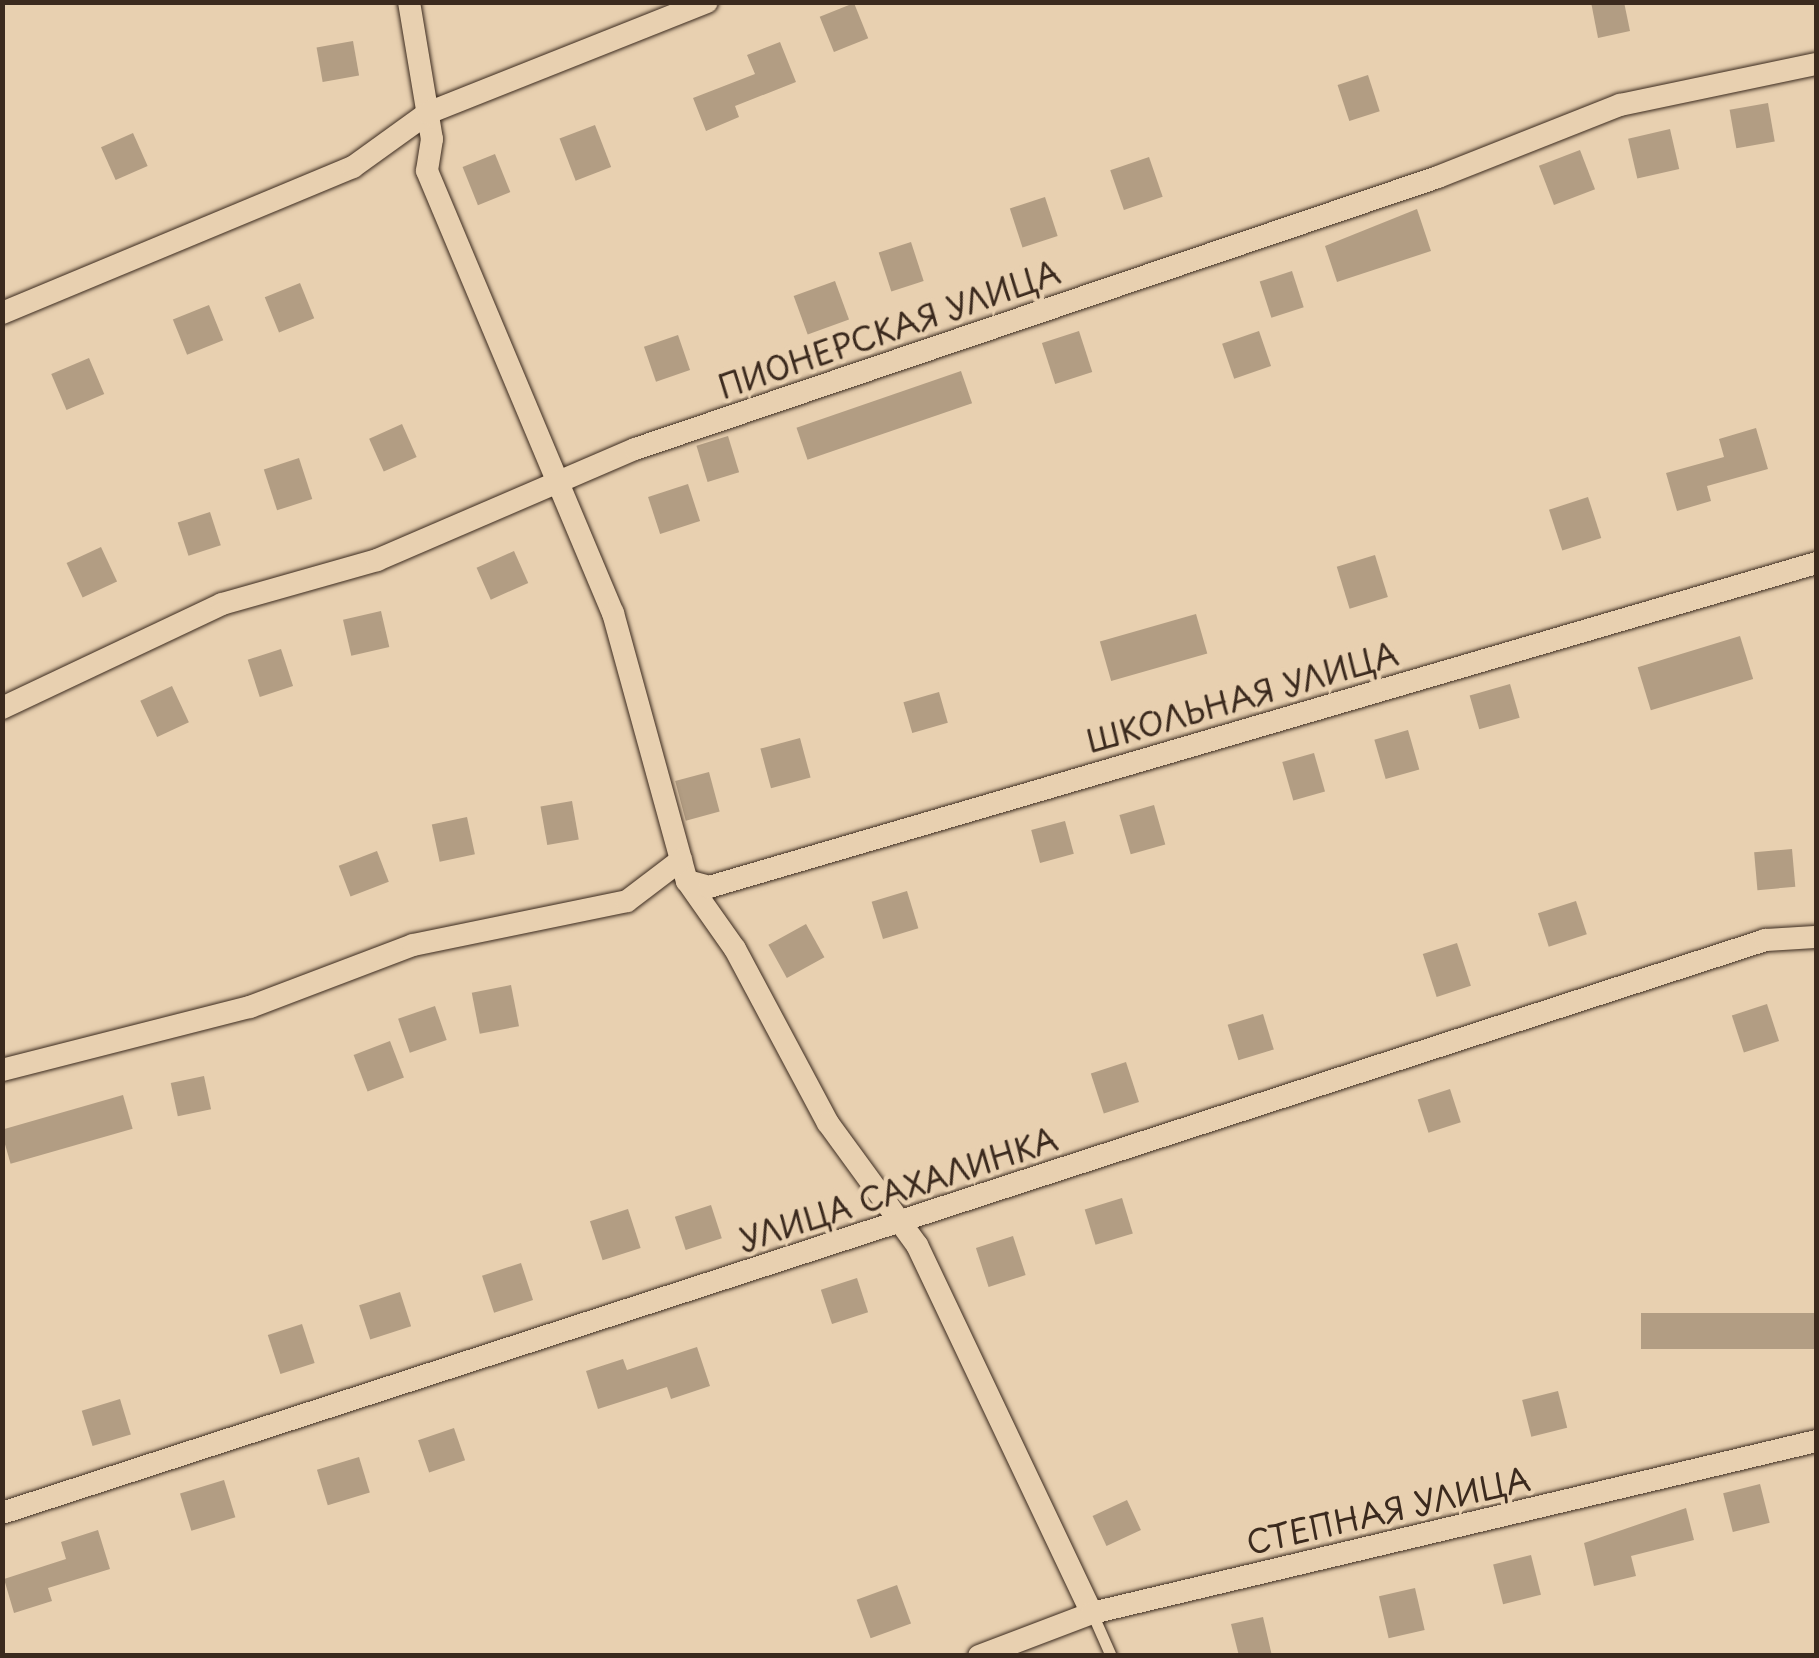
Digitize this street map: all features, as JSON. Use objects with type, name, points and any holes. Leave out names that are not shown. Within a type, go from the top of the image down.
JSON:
[{"type":"street","points":[[409,2],[428,113],[427,172],[554,486],[613,613],[684,871],[894,1223],[917,1244],[1092,1612]]},
{"type":"street","points":[[2,313],[353,167],[428,113],[706,2]]},
{"type":"street","name":"ПИОНЕРСКАЯ УЛИЦА","points":[[2,708],[222,604],[377,560],[635,449],[1438,177],[1620,105],[1816,64]]},
{"type":"street","name":"ШКОЛЬНАЯ УЛИЦА","points":[[684,871],[709,888],[1816,563]]},
{"type":"street","points":[[2,1070],[250,1008],[413,945],[627,901],[684,871]]},
{"type":"street","name":"УЛИЦА САХАЛИНКА","points":[[2,1513],[1765,940],[1816,938]]},
{"type":"street","name":"СТЕПНАЯ УЛИЦА","points":[[979,1656],[1092,1612],[1816,1441]]},
{"type":"lane","points":[[1092,1612],[1111,1656]]},
{"type":"building","points":[[1591,2],[1624,2],[1630,31],[1598,38]]},
{"type":"building","points":[[854,3],[868,38],[834,52],[820,17]]},
{"type":"building","points":[[353,41],[359,75],[323,82],[317,47]]},
{"type":"building","points":[[780,42],[796,82],[735,106],[739,117],[706,131],[693,98],[755,74],[747,55]]},
{"type":"building","points":[[1368,75],[1380,111],[1349,121],[1338,85]]},
{"type":"building","points":[[1768,103],[1775,141],[1736,148],[1730,110]]},
{"type":"building","points":[[595,125],[611,167],[576,181],[560,139]]},
{"type":"building","points":[[1670,129],[1679,169],[1637,179],[1628,139]]},
{"type":"building","points":[[133,133],[148,166],[116,180],[101,147]]},
{"type":"building","points":[[1580,150],[1595,189],[1554,205],[1539,166]]},
{"type":"building","points":[[495,154],[510,192],[478,205],[463,167]]},
{"type":"building","points":[[1149,157],[1163,197],[1124,210],[1110,170]]},
{"type":"building","points":[[1045,197],[1058,236],[1022,247],[1010,208]]},
{"type":"building","points":[[1417,209],[1431,251],[1337,282],[1325,246]]},
{"type":"building","points":[[911,242],[924,281],[891,291],[879,253]]},
{"type":"building","points":[[1292,271],[1304,307],[1271,318],[1260,282]]},
{"type":"building","points":[[835,281],[849,320],[808,335],[794,296]]},
{"type":"building","points":[[300,283],[314,318],[279,332],[265,297]]},
{"type":"building","points":[[209,305],[223,340],[187,355],[173,320]]},
{"type":"building","points":[[1079,331],[1092,372],[1055,384],[1042,343]]},
{"type":"building","points":[[1259,331],[1271,366],[1234,379],[1222,344]]},
{"type":"building","points":[[678,335],[690,370],[656,382],[644,347]]},
{"type":"building","points":[[89,358],[104,394],[66,410],[51,374]]},
{"type":"building","points":[[961,371],[972,403],[808,460],[796,428]]},
{"type":"building","points":[[402,424],[417,457],[384,472],[369,439]]},
{"type":"building","points":[[1756,428],[1768,469],[1707,486],[1711,501],[1677,511],[1666,473],[1724,457],[1719,439]]},
{"type":"building","points":[[728,436],[739,472],[708,482],[696,446]]},
{"type":"building","points":[[299,458],[312,499],[277,510],[264,469]]},
{"type":"building","points":[[688,484],[700,521],[660,534],[648,497]]},
{"type":"building","points":[[1588,497],[1601,538],[1562,551],[1549,510]]},
{"type":"building","points":[[210,512],[221,545],[188,556],[178,523]]},
{"type":"building","points":[[101,547],[117,581],[83,597],[67,563]]},
{"type":"building","points":[[514,551],[528,583],[491,600],[477,568]]},
{"type":"building","points":[[1375,555],[1388,597],[1350,609],[1337,567]]},
{"type":"building","points":[[381,611],[389,647],[351,656],[343,620]]},
{"type":"building","points":[[1196,614],[1207,653],[1111,681],[1100,642]]},
{"type":"building","points":[[1740,636],[1753,679],[1651,710],[1638,667]]},
{"type":"building","points":[[281,649],[293,686],[260,697],[248,660]]},
{"type":"building","points":[[1510,684],[1520,718],[1479,729],[1470,696]]},
{"type":"building","points":[[172,686],[189,722],[157,737],[140,701]]},
{"type":"building","points":[[939,692],[948,723],[912,733],[903,702]]},
{"type":"building","points":[[1408,730],[1419,769],[1386,779],[1374,740]]},
{"type":"building","points":[[800,738],[811,778],[771,788],[760,749]]},
{"type":"building","points":[[1314,753],[1325,791],[1293,801],[1282,762]]},
{"type":"building","points":[[709,772],[720,812],[686,821],[675,781]]},
{"type":"building","points":[[572,801],[579,839],[547,845],[540,807]]},
{"type":"building","points":[[1154,805],[1165,844],[1131,854],[1119,815]]},
{"type":"building","points":[[467,817],[475,854],[440,862],[432,824]]},
{"type":"building","points":[[1065,821],[1074,854],[1040,863],[1031,830]]},
{"type":"building","points":[[1792,849],[1795,887],[1757,890],[1754,852]]},
{"type":"building","points":[[377,851],[389,882],[351,897],[339,866]]},
{"type":"building","points":[[907,891],[918,928],[883,939],[872,902]]},
{"type":"building","points":[[1576,901],[1587,934],[1549,947],[1538,913]]},
{"type":"building","points":[[806,924],[824,957],[787,978],[768,945]]},
{"type":"building","points":[[1457,943],[1471,986],[1437,997],[1423,954]]},
{"type":"building","points":[[511,985],[519,1026],[480,1034],[472,993]]},
{"type":"building","points":[[1767,1004],[1779,1041],[1744,1053],[1732,1015]]},
{"type":"building","points":[[435,1006],[447,1040],[410,1053],[398,1019]]},
{"type":"building","points":[[1263,1014],[1274,1049],[1238,1060],[1228,1025]]},
{"type":"building","points":[[390,1041],[404,1077],[368,1091],[354,1055]]},
{"type":"building","points":[[1126,1062],[1139,1102],[1104,1113],[1091,1073]]},
{"type":"building","points":[[204,1076],[211,1109],[178,1116],[171,1083]]},
{"type":"building","points":[[1450,1089],[1461,1122],[1428,1133],[1418,1100]]},
{"type":"building","points":[[123,1095],[133,1129],[11,1164],[2,1130]]},
{"type":"building","points":[[1122,1198],[1133,1233],[1096,1245],[1085,1209]]},
{"type":"building","points":[[711,1205],[722,1238],[686,1250],[675,1217]]},
{"type":"building","points":[[628,1209],[641,1248],[603,1260],[590,1221]]},
{"type":"building","points":[[1013,1236],[1026,1275],[989,1287],[976,1248]]},
{"type":"building","points":[[521,1263],[533,1300],[494,1313],[482,1276]]},
{"type":"building","points":[[857,1278],[868,1312],[832,1324],[821,1290]]},
{"type":"building","points":[[400,1292],[411,1326],[370,1340],[359,1305]]},
{"type":"building","points":[[1641,1313],[1816,1313],[1816,1349],[1641,1349]]},
{"type":"building","points":[[302,1324],[315,1363],[280,1374],[268,1335]]},
{"type":"building","points":[[697,1347],[710,1386],[671,1399],[667,1387],[598,1409],[586,1371],[623,1359],[627,1370]]},
{"type":"building","points":[[1558,1391],[1567,1428],[1531,1437],[1522,1400]]},
{"type":"building","points":[[120,1399],[131,1434],[93,1446],[82,1411]]},
{"type":"building","points":[[454,1428],[465,1460],[429,1473],[418,1440]]},
{"type":"building","points":[[359,1457],[370,1492],[328,1505],[317,1470]]},
{"type":"building","points":[[224,1480],[235,1517],[191,1531],[180,1493]]},
{"type":"building","points":[[1760,1484],[1770,1523],[1733,1532],[1723,1493]]},
{"type":"building","points":[[1127,1500],[1141,1530],[1107,1546],[1093,1516]]},
{"type":"building","points":[[1686,1508],[1694,1540],[1631,1556],[1636,1576],[1594,1586],[1584,1543]]},
{"type":"building","points":[[98,1530],[110,1569],[48,1588],[52,1601],[14,1613],[4,1579],[66,1559],[61,1542]]},
{"type":"building","points":[[1531,1555],[1541,1595],[1503,1604],[1493,1564]]},
{"type":"building","points":[[897,1585],[911,1624],[871,1638],[857,1600]]},
{"type":"building","points":[[1415,1588],[1425,1630],[1389,1638],[1379,1596]]},
{"type":"building","points":[[1263,1617],[1272,1656],[1239,1656],[1231,1624]]}]
